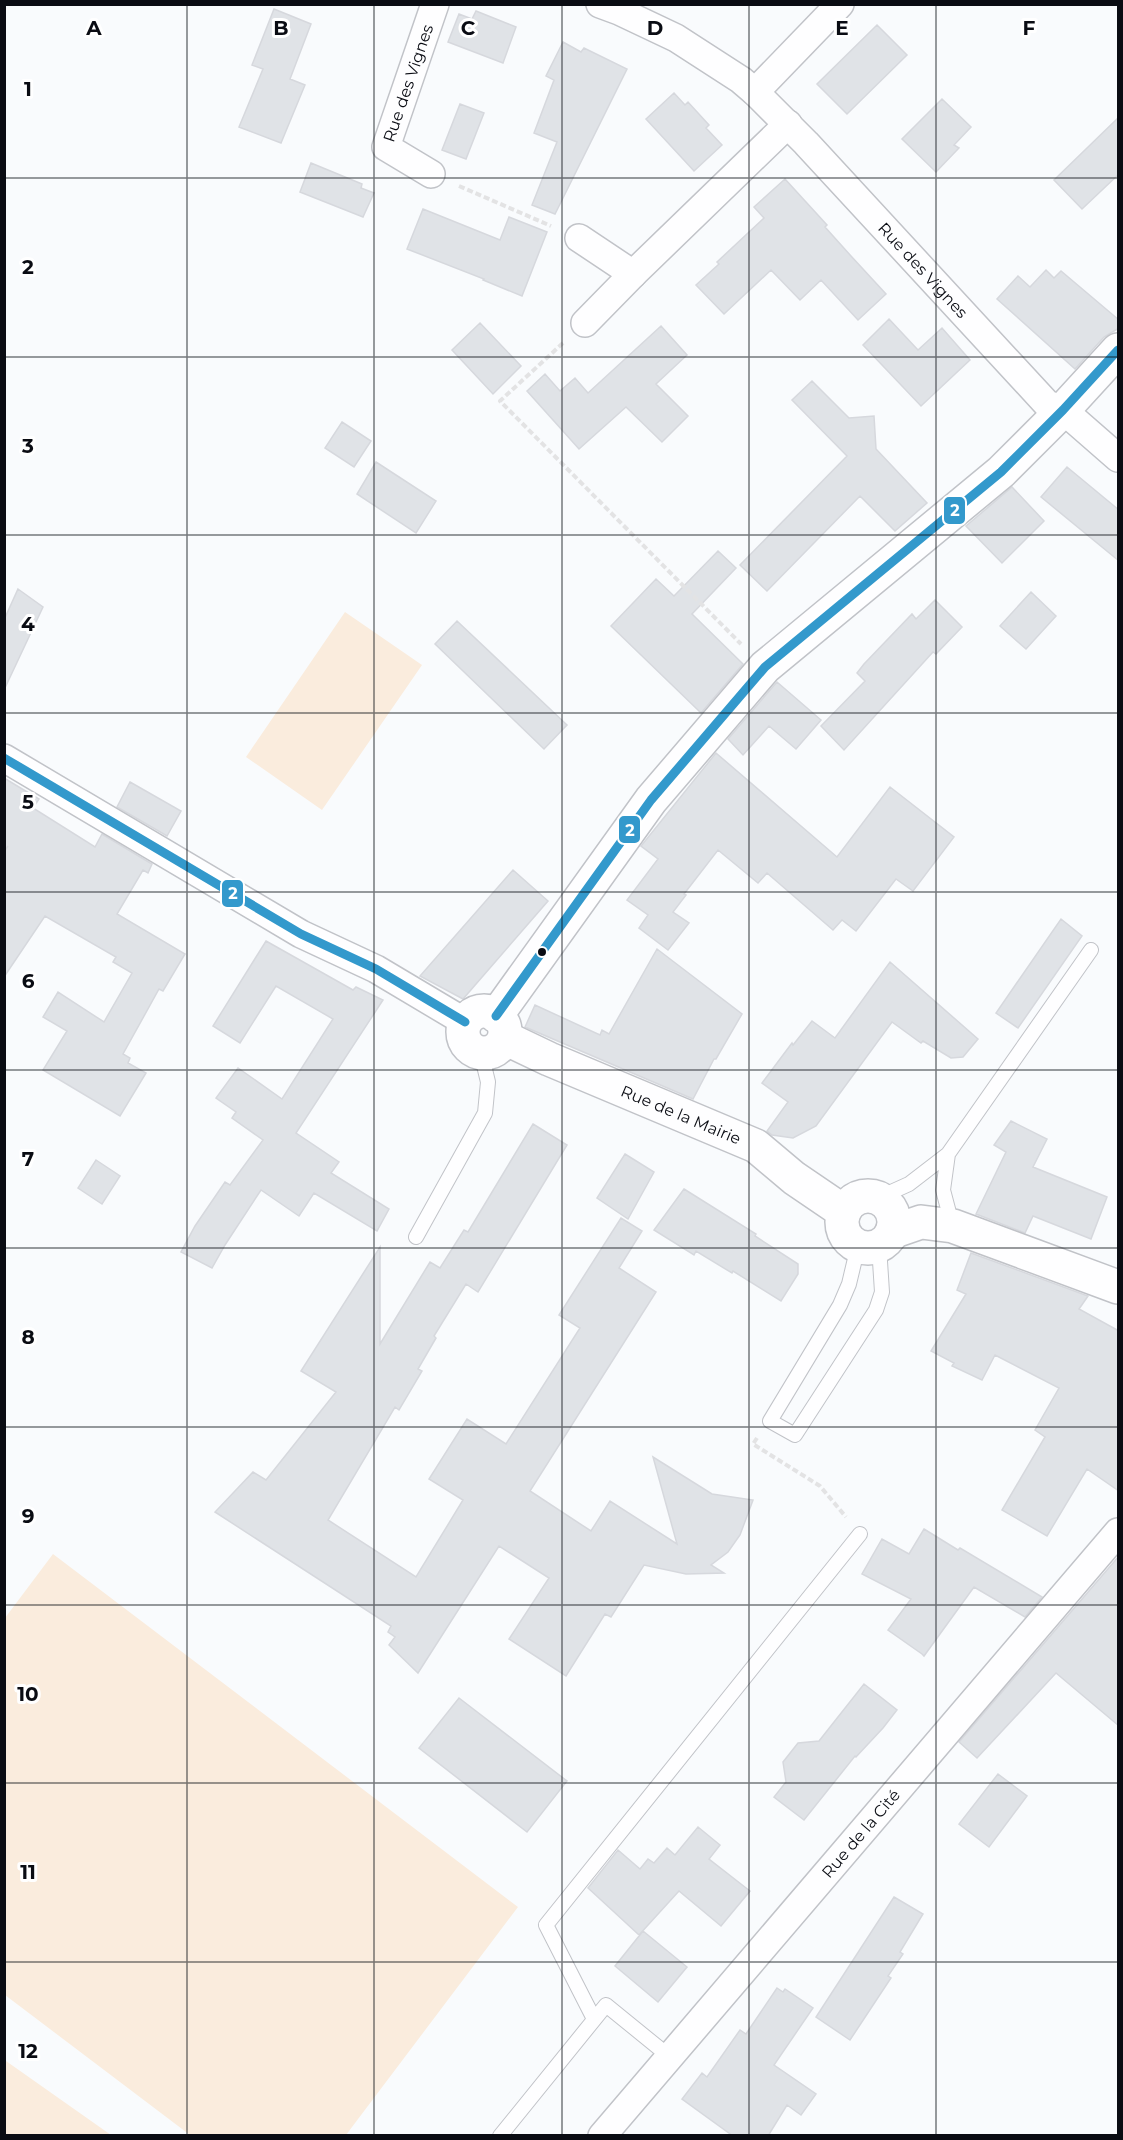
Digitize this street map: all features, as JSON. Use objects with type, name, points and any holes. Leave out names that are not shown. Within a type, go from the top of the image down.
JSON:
[{"type":"street","name":"Rue des Vignes","points":[[431,174],[386,147],[435,4]]},
{"type":"street","name":"Rue des Vignes","points":[[600,4],[676,38],[741,80],[755,92],[788,124],[1047,404],[1063,410],[1119,458]]},
{"type":"street","points":[[755,92],[840,4]]},
{"type":"street","points":[[585,323],[788,124]]},
{"type":"street","points":[[579,238],[633,274]]},
{"type":"street","points":[[4,758],[301,934],[376,969],[487,1032],[651,801],[765,668],[1000,472],[1063,410],[1119,350]]},
{"type":"street","name":"Rue de la Mairie","points":[[487,1032],[756,1146],[794,1178],[844,1212]]},
{"type":"street","points":[[876,1241],[894,1222],[892,1211],[878,1198],[867,1196],[858,1198],[850,1203],[844,1212],[842,1221],[844,1232],[849,1240],[876,1241],[921,1222],[953,1226],[1119,1287]]},
{"type":"street","name":"Rue de la Cité","points":[[602,2136],[1119,1532]]},
{"type":"lane","points":[[878,1198],[909,1184],[948,1154],[1091,950]]},
{"type":"lane","points":[[416,1238],[485,1113],[488,1082],[487,1032]]},
{"type":"lane","points":[[948,1154],[943,1190],[953,1226]]},
{"type":"lane","points":[[876,1241],[882,1292],[876,1310],[795,1436],[770,1421],[876,1241]]},
{"type":"lane","points":[[594,2019],[546,1925],[860,1534]]},
{"type":"lane","points":[[500,2136],[606,2005],[670,2057]]},
{"type":"path","points":[[431,174],[579,238]]},
{"type":"path","points":[[585,323],[500,401],[765,668]]},
{"type":"path","points":[[770,1421],[753,1444],[820,1486],[860,1534]]},
{"type":"shaded area","points":[[345,612],[422,665],[322,810],[246,757]]},
{"type":"shaded area","points":[[53,1554],[518,1907],[346,2135],[190,2135],[5,1995],[5,1618]]},
{"type":"shaded area","points":[[6,2061],[111,2135],[5,2135],[4,2064]]},
{"type":"building","points":[[274,9],[311,24],[290,79],[305,85],[281,143],[239,127],[263,69],[252,65]]},
{"type":"building","points":[[476,11],[516,27],[503,63],[448,42],[459,14],[472,19]]},
{"type":"building","points":[[877,25],[907,55],[847,114],[817,84]]},
{"type":"building","points":[[563,42],[581,52],[584,48],[627,69],[555,214],[532,205],[557,142],[534,133],[554,80],[546,76]]},
{"type":"building","points":[[674,93],[685,105],[688,102],[709,125],[706,128],[722,145],[694,171],[646,119]]},
{"type":"building","points":[[942,99],[971,127],[954,145],[959,148],[936,172],[902,139]]},
{"type":"building","points":[[460,104],[484,113],[466,159],[442,150]]},
{"type":"building","points":[[1119,117],[1119,174],[1082,209],[1054,180]]},
{"type":"building","points":[[311,163],[362,184],[361,188],[374,193],[363,217],[300,192]]},
{"type":"building","points":[[785,179],[886,294],[858,320],[821,280],[800,300],[771,270],[724,314],[696,285],[764,218],[754,207]]},
{"type":"building","points":[[423,209],[500,240],[509,217],[547,232],[522,296],[407,249]]},
{"type":"building","points":[[1046,270],[1054,278],[1061,271],[1119,320],[1119,328],[1104,337],[1075,369],[997,299],[1018,276],[1030,287]]},
{"type":"building","points":[[889,319],[918,350],[942,328],[970,360],[921,406],[863,345]]},
{"type":"building","points":[[480,323],[521,366],[493,394],[452,350]]},
{"type":"building","points":[[661,326],[687,355],[656,384],[688,416],[662,442],[626,407],[579,449],[527,391],[545,374],[560,391],[575,378],[588,393]]},
{"type":"building","points":[[812,381],[849,418],[874,416],[876,449],[927,503],[895,531],[860,496],[767,591],[740,565],[847,456],[792,400]]},
{"type":"building","points":[[342,422],[371,441],[354,467],[325,448]]},
{"type":"building","points":[[376,462],[436,501],[416,533],[357,494]]},
{"type":"building","points":[[1067,467],[1119,510],[1119,561],[1041,497]]},
{"type":"building","points":[[1012,487],[1044,521],[1002,563],[966,526]]},
{"type":"building","points":[[718,551],[736,568],[692,614],[743,664],[701,713],[611,626],[656,579],[674,596]]},
{"type":"building","points":[[18,589],[43,607],[4,690],[4,620]]},
{"type":"building","points":[[1031,592],[1056,616],[1026,649],[1000,626]]},
{"type":"building","points":[[935,600],[962,627],[936,654],[933,652],[844,750],[821,726],[865,681],[857,673],[864,664],[912,614],[916,619]]},
{"type":"building","points":[[457,621],[567,725],[544,749],[435,644]]},
{"type":"building","points":[[777,682],[821,720],[796,749],[769,726],[743,755],[728,739]]},
{"type":"building","points":[[716,753],[837,857],[890,787],[954,837],[913,891],[896,879],[856,931],[842,920],[833,930],[767,873],[758,883],[718,850],[673,912],[689,923],[668,950],[639,928],[648,915],[627,900],[658,859],[641,846]]},
{"type":"building","points":[[4,778],[39,799],[33,808],[95,847],[102,834],[152,864],[148,873],[143,870],[117,914],[185,954],[163,991],[159,989],[123,1054],[130,1058],[128,1063],[146,1073],[120,1116],[43,1070],[67,1031],[43,1017],[58,992],[104,1022],[132,973],[113,962],[116,957],[45,916],[4,977]]},
{"type":"building","points":[[130,782],[181,811],[167,836],[117,807]]},
{"type":"building","points":[[513,870],[548,901],[463,999],[420,976]]},
{"type":"building","points":[[1061,919],[1082,936],[1018,1028],[996,1013]]},
{"type":"building","points":[[266,941],[353,990],[356,987],[383,1000],[296,1133],[339,1162],[331,1173],[389,1209],[377,1231],[314,1193],[299,1216],[261,1190],[212,1268],[181,1252],[195,1226],[225,1182],[230,1185],[263,1140],[232,1118],[236,1112],[216,1098],[238,1068],[282,1099],[333,1019],[276,986],[240,1043],[213,1026]]},
{"type":"building","points":[[657,949],[742,1014],[693,1099],[525,1027],[535,1005],[600,1035],[602,1030],[609,1034]]},
{"type":"building","points":[[890,962],[978,1039],[963,1057],[951,1058],[923,1041],[921,1043],[892,1022],[816,1126],[793,1138],[772,1135],[767,1131],[788,1102],[762,1083],[812,1021],[835,1038]]},
{"type":"building","points":[[1011,1121],[1047,1139],[1033,1167],[1107,1197],[1091,1239],[1033,1216],[1025,1233],[976,1214],[1006,1152],[994,1145]]},
{"type":"building","points":[[533,1124],[567,1145],[478,1292],[466,1284],[434,1336],[436,1338],[418,1369],[422,1371],[399,1410],[395,1407],[328,1520],[416,1577],[463,1500],[429,1479],[467,1419],[506,1444],[580,1328],[559,1315],[621,1218],[642,1231],[619,1268],[656,1292],[530,1491],[591,1531],[610,1501],[677,1544],[653,1457],[712,1494],[753,1500],[740,1535],[728,1552],[711,1565],[724,1573],[686,1574],[644,1565],[611,1617],[605,1614],[566,1676],[509,1639],[549,1578],[499,1546],[418,1673],[389,1645],[395,1637],[388,1632],[391,1626],[215,1512],[253,1472],[266,1480],[336,1392],[301,1371],[380,1247],[380,1344],[430,1262],[440,1268],[464,1230],[468,1232]]},
{"type":"building","points":[[625,1154],[654,1172],[628,1219],[597,1198]]},
{"type":"building","points":[[96,1160],[120,1176],[102,1204],[78,1188]]},
{"type":"building","points":[[684,1189],[756,1234],[755,1236],[798,1264],[798,1274],[781,1301],[733,1271],[732,1273],[696,1251],[694,1255],[654,1230]]},
{"type":"building","points":[[971,1253],[1088,1296],[1079,1309],[1119,1331],[1119,1491],[1087,1469],[1047,1536],[1002,1510],[1045,1437],[1035,1430],[1059,1388],[995,1355],[982,1380],[952,1366],[954,1363],[931,1351],[966,1294],[957,1290]]},
{"type":"building","points":[[924,1529],[1042,1597],[1025,1617],[974,1587],[924,1656],[888,1630],[911,1599],[862,1574],[882,1539],[909,1554]]},
{"type":"building","points":[[1119,1556],[1119,1726],[1056,1673],[977,1758],[959,1742]]},
{"type":"building","points":[[864,1684],[897,1710],[855,1756],[804,1820],[774,1797],[786,1782],[783,1762],[798,1743],[819,1741]]},
{"type":"building","points":[[459,1698],[567,1781],[527,1832],[419,1748]]},
{"type":"building","points":[[998,1774],[1027,1796],[989,1847],[959,1824]]},
{"type":"building","points":[[698,1827],[720,1845],[709,1859],[750,1891],[721,1926],[679,1891],[639,1935],[588,1888],[618,1850],[640,1869],[648,1859],[654,1863],[667,1848],[675,1855]]},
{"type":"building","points":[[894,1897],[923,1914],[900,1952],[903,1954],[888,1976],[891,1978],[850,2040],[816,2017]]},
{"type":"building","points":[[643,1931],[687,1967],[658,2002],[615,1966]]},
{"type":"building","points":[[777,1988],[783,1992],[785,1989],[813,2008],[774,2065],[816,2094],[801,2115],[787,2105],[768,2136],[733,2136],[682,2099],[702,2073],[707,2077],[740,2030],[746,2034]]},
{"type":"transit line","name":"2","points":[[496,1016],[651,800],[765,667],[1001,472],[1063,410],[1118,350]]},
{"type":"transit line","name":"2","points":[[4,758],[301,934],[376,969],[465,1022]]}]
